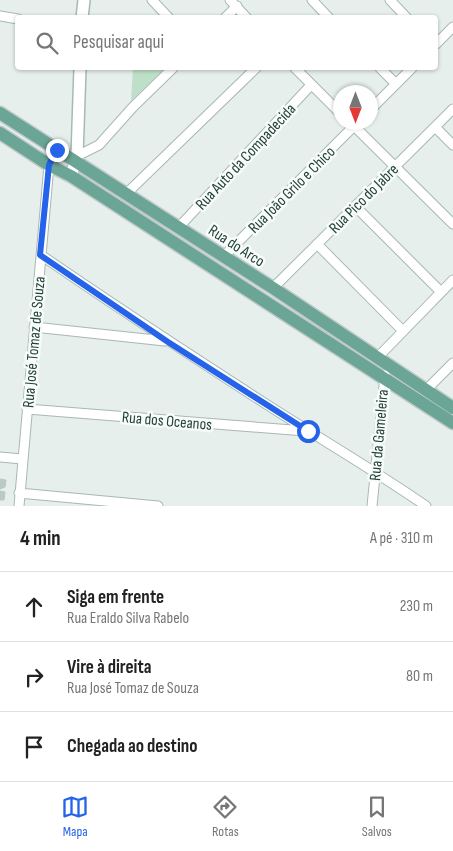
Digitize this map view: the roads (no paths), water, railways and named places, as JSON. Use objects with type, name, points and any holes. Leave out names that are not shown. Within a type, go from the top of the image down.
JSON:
[{"type":"main road","name":"Rua do Arco","points":[[0,113],[57,150],[77,159],[126,194],[273,288],[453,408]]},
{"type":"main road","name":"Rua do Arco","points":[[0,133],[49,165],[72,176],[453,423]]},
{"type":"street","points":[[82,15],[84,0]]},
{"type":"street","points":[[152,0],[166,15]]},
{"type":"street","points":[[312,0],[326,15]]},
{"type":"street","points":[[390,0],[404,15]]},
{"type":"street","points":[[227,15],[234,3],[244,15]]},
{"type":"street","points":[[0,16],[15,18]]},
{"type":"street","points":[[438,42],[453,27]]},
{"type":"street","points":[[72,176],[77,159],[80,70]]},
{"type":"street","points":[[77,159],[98,145],[171,70]]},
{"type":"street","points":[[126,194],[254,70]]},
{"type":"street","points":[[297,70],[333,105]]},
{"type":"street","points":[[382,70],[396,84]]},
{"type":"street","points":[[378,102],[410,70]]},
{"type":"street","name":"Rua Auto da Compadecida","points":[[179,227],[311,85]]},
{"type":"street","name":"Rua Pico do Jabre","points":[[273,288],[453,108]]},
{"type":"street","points":[[435,127],[453,145]]},
{"type":"street","name":"Rua João Grilo e Chico","points":[[224,256],[349,130]]},
{"type":"street","points":[[361,130],[453,224]]},
{"type":"street","name":"Rua José Tomaz de Souza","points":[[18,506],[49,165],[57,150]]},
{"type":"street","points":[[355,206],[441,292]]},
{"type":"street","points":[[317,244],[403,331]]},
{"type":"street","points":[[40,255],[168,342],[375,471],[426,506]]},
{"type":"street","points":[[377,358],[453,280]]},
{"type":"street","points":[[34,327],[168,342]]},
{"type":"street","points":[[426,390],[453,363]]},
{"type":"street","name":"Rua da Gameleira","points":[[372,506],[384,379],[389,366]]},
{"type":"street","name":"Rua dos Oceanos","points":[[26,408],[308,431]]},
{"type":"street","points":[[0,457],[22,459]]},
{"type":"street","points":[[19,493],[158,506]]}]
